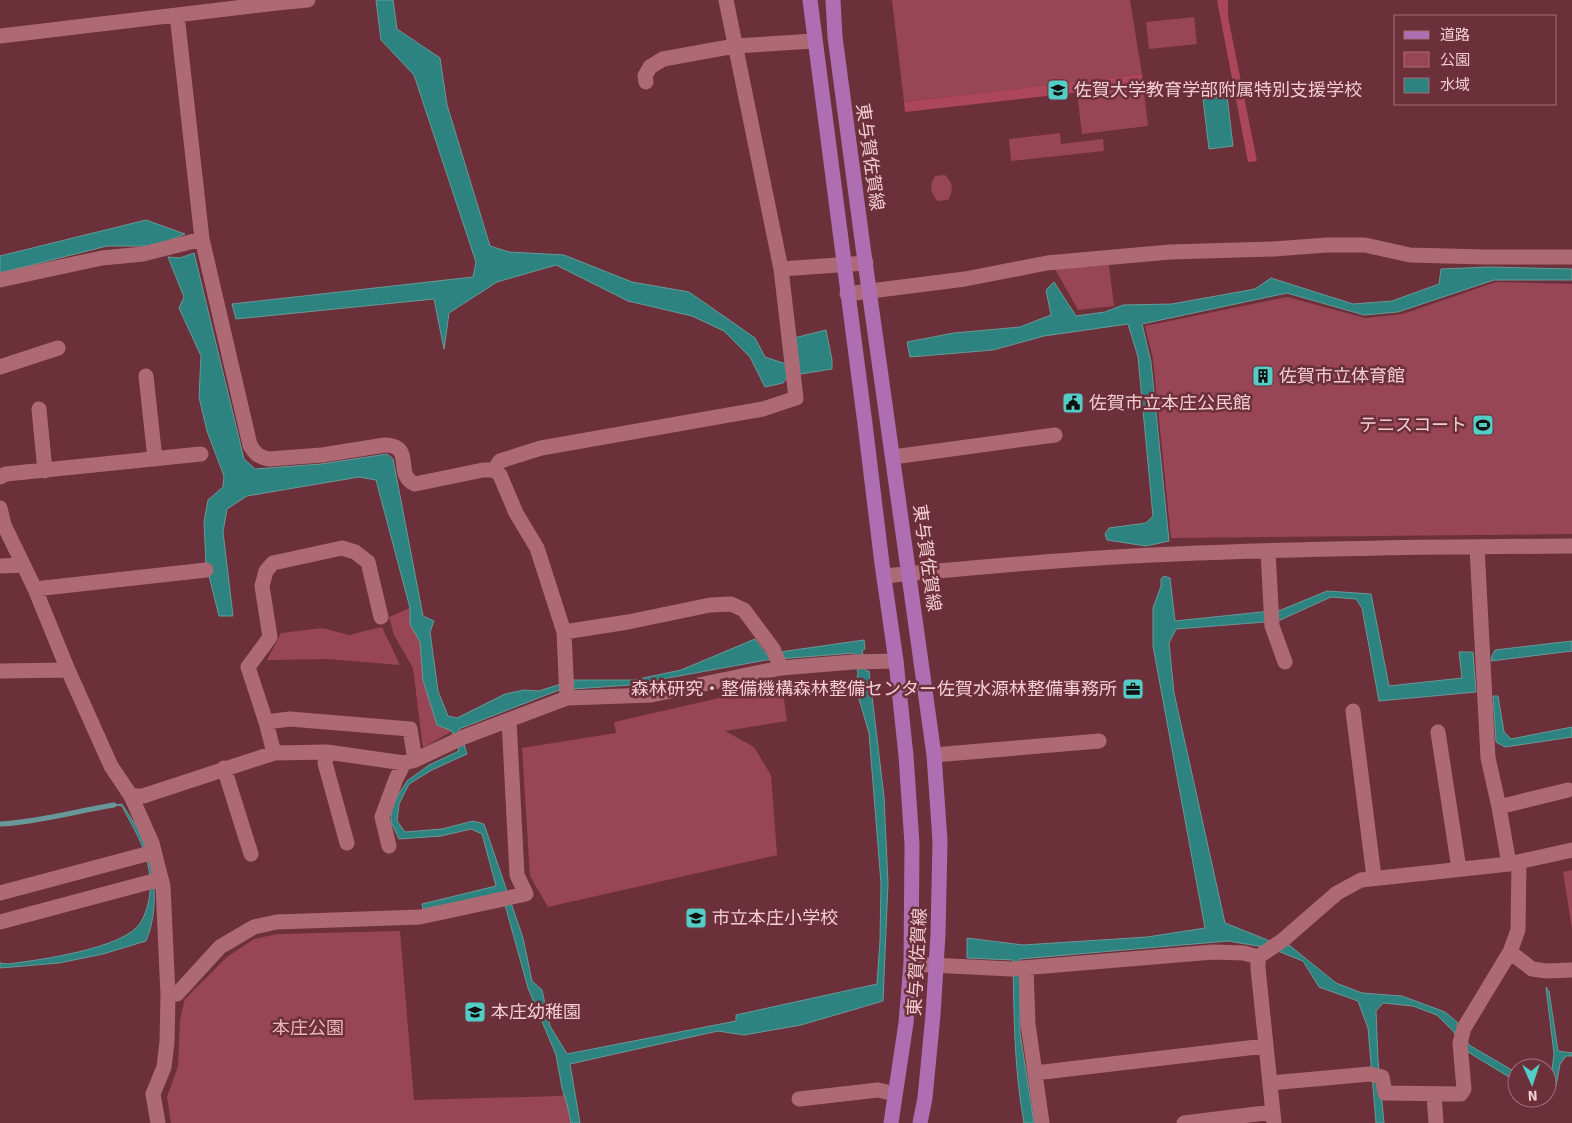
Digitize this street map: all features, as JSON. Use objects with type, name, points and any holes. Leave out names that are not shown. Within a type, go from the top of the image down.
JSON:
[{"type":"main road","name":"東与賀佐賀線","points":[[810,0],[896,661],[906,756],[912,844],[911,964],[906,1023],[891,1123]]},
{"type":"main road","name":"東与賀佐賀線","points":[[833,0],[835,37],[934,755],[940,841],[938,934],[934,1015],[925,1098],[920,1123]]},
{"type":"street","points":[[0,36],[286,1],[308,0]]},
{"type":"street","points":[[494,470],[500,461],[541,448],[763,409],[796,398],[781,269],[726,0]]},
{"type":"street","points":[[177,15],[202,239],[250,445],[255,454],[261,458],[269,459],[395,446],[400,448],[406,475],[410,482],[416,484],[483,470],[494,470],[500,475],[516,513],[537,548],[564,632],[567,690]]},
{"type":"street","points":[[646,82],[645,76],[650,67],[663,59],[735,46],[814,41]]},
{"type":"street","points":[[0,280],[102,258],[143,254],[202,239]]},
{"type":"street","points":[[847,294],[965,279],[1046,263],[1170,252],[1364,245],[1410,256],[1572,257]]},
{"type":"street","points":[[781,269],[866,263]]},
{"type":"street","points":[[0,367],[58,348]]},
{"type":"street","points":[[146,376],[155,459]]},
{"type":"street","points":[[39,409],[45,470]]},
{"type":"street","points":[[894,457],[1055,435]]},
{"type":"street","points":[[0,477],[6,474],[201,454]]},
{"type":"street","points":[[0,508],[4,525],[35,589],[68,670],[111,766],[131,796],[152,843],[147,854]]},
{"type":"street","points":[[884,576],[1174,554],[1572,546]]},
{"type":"street","points":[[1270,1083],[1376,1076],[1385,1093],[1461,1094],[1464,1089],[1460,1043],[1464,1028],[1510,952],[1518,930],[1514,863],[1488,758],[1477,547]]},
{"type":"street","points":[[274,753],[248,667],[270,637],[262,586],[266,571],[273,563],[342,548],[355,552],[368,562],[382,617]]},
{"type":"street","points":[[1268,551],[1272,626],[1285,662]]},
{"type":"street","points":[[0,566],[23,565]]},
{"type":"street","points":[[35,589],[206,570]]},
{"type":"street","points":[[564,632],[628,622],[710,605],[731,604],[744,610],[777,660]]},
{"type":"street","points":[[389,846],[382,817],[396,778],[409,762],[464,737],[509,720],[567,690],[651,695],[777,660],[896,661]]},
{"type":"street","points":[[0,671],[68,670]]},
{"type":"street","points":[[1353,711],[1374,877]]},
{"type":"street","points":[[266,722],[290,720],[410,729],[409,762]]},
{"type":"street","points":[[168,995],[177,994],[220,948],[254,927],[277,922],[420,917],[526,894],[517,875],[509,720]]},
{"type":"street","points":[[1438,732],[1459,869]]},
{"type":"street","points":[[934,755],[1099,741]]},
{"type":"street","points":[[131,796],[143,796],[274,753],[327,752],[409,762]]},
{"type":"street","points":[[327,752],[325,763],[347,843]]},
{"type":"street","points":[[224,768],[251,854]]},
{"type":"street","points":[[1499,806],[1568,790]]},
{"type":"street","points":[[911,964],[1018,969],[1213,952],[1264,954],[1337,893],[1361,880],[1374,877],[1514,863],[1572,850]]},
{"type":"street","points":[[147,854],[161,879],[168,995],[167,1042],[164,1067],[153,1094],[158,1123]]},
{"type":"street","points":[[0,893],[147,854]]},
{"type":"street","points":[[0,922],[161,879]]},
{"type":"street","points":[[1510,952],[1532,969],[1547,971],[1572,970]]},
{"type":"street","points":[[1184,1123],[1274,1118],[1265,1046],[1264,954]]},
{"type":"street","points":[[1018,969],[1042,1123]]},
{"type":"street","points":[[1035,1074],[1265,1046]]},
{"type":"street","points":[[800,1099],[878,1090],[895,1094]]},
{"type":"street","points":[[1434,1094],[1436,1123]]},
{"type":"green space","points":[[892,0],[1130,0],[1142,74],[904,102]]},
{"type":"green space","points":[[1194,17],[1197,44],[1149,49],[1146,22]]},
{"type":"green space","points":[[1143,85],[1148,126],[1082,134],[1077,93]]},
{"type":"green space","points":[[1060,133],[1061,144],[1103,139],[1104,151],[1011,161],[1009,139]]},
{"type":"green space","points":[[945,175],[950,181],[952,190],[948,200],[938,201],[933,195],[931,186],[935,176]]},
{"type":"green space","points":[[1109,265],[1114,306],[1078,310],[1055,269]]},
{"type":"green space","points":[[1496,282],[1572,284],[1572,534],[1171,538],[1153,359],[1145,326],[1287,297],[1365,318],[1403,314]]},
{"type":"green space","points":[[410,608],[410,624],[420,642],[423,680],[452,731],[423,748],[413,668],[394,635],[389,617]]},
{"type":"green space","points":[[382,627],[400,665],[326,659],[267,660],[281,633],[323,628],[349,635]]},
{"type":"green space","points":[[763,688],[783,692],[787,721],[725,731],[754,747],[771,775],[777,855],[548,907],[530,876],[522,748],[616,733],[614,722]]},
{"type":"green space","points":[[1572,870],[1572,929],[1563,872]]},
{"type":"green space","name":"本庄公園","points":[[400,931],[414,1100],[560,1096],[570,1093],[574,1123],[171,1123],[167,1097],[178,1066],[180,1019],[185,999],[227,957],[254,939],[277,934]]},
{"type":"shaded area","points":[[1217,0],[1228,0],[1228,17],[1257,161],[1248,162]]},
{"type":"shaded area","points":[[1142,74],[1143,85],[905,112],[904,102]]},
{"type":"water","points":[[376,0],[393,0],[397,29],[440,58],[447,105],[490,246],[509,252],[564,255],[632,282],[689,292],[755,338],[765,357],[783,363],[796,358],[794,338],[826,330],[832,369],[788,376],[783,383],[765,387],[750,357],[724,331],[692,316],[628,301],[556,265],[497,282],[449,313],[444,349],[434,299],[236,319],[232,304],[473,277],[476,262],[414,75],[381,40]]},
{"type":"water","points":[[1227,96],[1233,146],[1209,149],[1203,99]]},
{"type":"water","points":[[146,220],[185,234],[155,246],[107,246],[0,273],[0,256]]},
{"type":"water","points":[[194,253],[244,459],[255,469],[321,464],[387,454],[393,459],[423,616],[434,621],[430,632],[438,691],[448,716],[457,718],[505,694],[524,690],[539,691],[573,680],[634,680],[681,670],[755,639],[766,654],[864,640],[865,649],[862,651],[866,671],[869,671],[884,797],[888,883],[883,1001],[801,1025],[744,1035],[718,1031],[570,1064],[580,1123],[571,1123],[556,1055],[528,988],[502,894],[423,909],[422,904],[496,886],[482,834],[471,829],[441,836],[399,839],[391,822],[392,805],[407,781],[429,765],[459,751],[452,731],[437,725],[423,680],[420,642],[410,624],[410,608],[376,480],[359,477],[247,496],[227,509],[223,532],[233,616],[219,616],[206,564],[204,522],[208,500],[223,487],[224,476],[207,431],[199,397],[201,356],[179,308],[184,297],[168,257],[180,258]],"holes":[[[854,653],[858,673],[855,685],[869,733],[881,883],[877,984],[736,1015],[736,1021],[567,1054],[550,1026],[542,990],[532,981],[523,938],[484,824],[473,821],[442,829],[405,832],[397,821],[399,804],[409,784],[432,770],[467,754],[459,729],[559,690],[630,685],[766,660]]]},
{"type":"water","points":[[1489,267],[1572,269],[1572,280],[1494,280],[1398,312],[1364,315],[1287,293],[1142,324],[1151,362],[1169,541],[1146,546],[1107,540],[1105,534],[1109,528],[1146,523],[1153,516],[1138,357],[1128,324],[1044,336],[993,350],[910,357],[907,342],[954,333],[1020,327],[1051,315],[1046,290],[1054,282],[1076,316],[1105,312],[1123,305],[1172,304],[1255,289],[1271,278],[1353,304],[1392,301],[1439,284],[1441,269]]},
{"type":"water","points":[[1164,576],[1170,578],[1175,621],[1281,610],[1327,591],[1371,594],[1389,686],[1462,678],[1459,652],[1473,652],[1476,692],[1379,701],[1362,608],[1356,599],[1331,597],[1278,621],[1176,629],[1169,643],[1174,693],[1225,923],[1270,941],[1289,945],[1336,983],[1362,993],[1402,996],[1445,1012],[1457,1022],[1469,1045],[1507,1067],[1507,1076],[1468,1052],[1452,1030],[1437,1015],[1413,1006],[1383,1003],[1376,1011],[1384,1123],[1376,1123],[1368,1028],[1358,1001],[1319,987],[1303,961],[1270,948],[1228,941],[1020,959],[1020,1033],[1034,1123],[1024,1123],[1016,1062],[1013,960],[967,958],[967,938],[1023,945],[1147,937],[1205,928],[1153,646],[1153,608],[1161,586],[1161,579]]},
{"type":"water","points":[[1572,641],[1572,651],[1491,661],[1495,650]]},
{"type":"water","points":[[1493,696],[1498,696],[1504,732],[1511,739],[1572,727],[1572,737],[1505,747],[1496,742]]},
{"type":"water","points":[[122,804],[138,831],[152,874],[154,888],[153,915],[146,941],[103,954],[59,963],[0,968],[0,963],[8,964],[39,960],[100,946],[132,931],[141,922],[150,896],[149,870],[142,845],[122,806],[114,805]]},
{"type":"water","points":[[1546,987],[1549,991],[1558,1051],[1572,1053],[1572,1056],[1566,1056],[1560,1064],[1557,1080],[1557,1058],[1554,1058]]},
{"type":"waterway","points":[[0,824],[43,819],[114,805]]},
{"type":"place","name":"佐賀大学教育学部附属特別支援学校","points":[[1058,90]]},
{"type":"place","name":"佐賀市立体育館","points":[[1263,376]]},
{"type":"place","name":"佐賀市立本庄公民館","points":[[1073,403]]},
{"type":"place","name":"テニスコート","points":[[1483,425]]},
{"type":"place","name":"森林研究・整備機構森林整備センター佐賀水源林整備事務所","points":[[1133,689]]},
{"type":"place","name":"市立本庄小学校","points":[[696,918]]},
{"type":"place","name":"本庄幼稚園","points":[[475,1012]]}]
